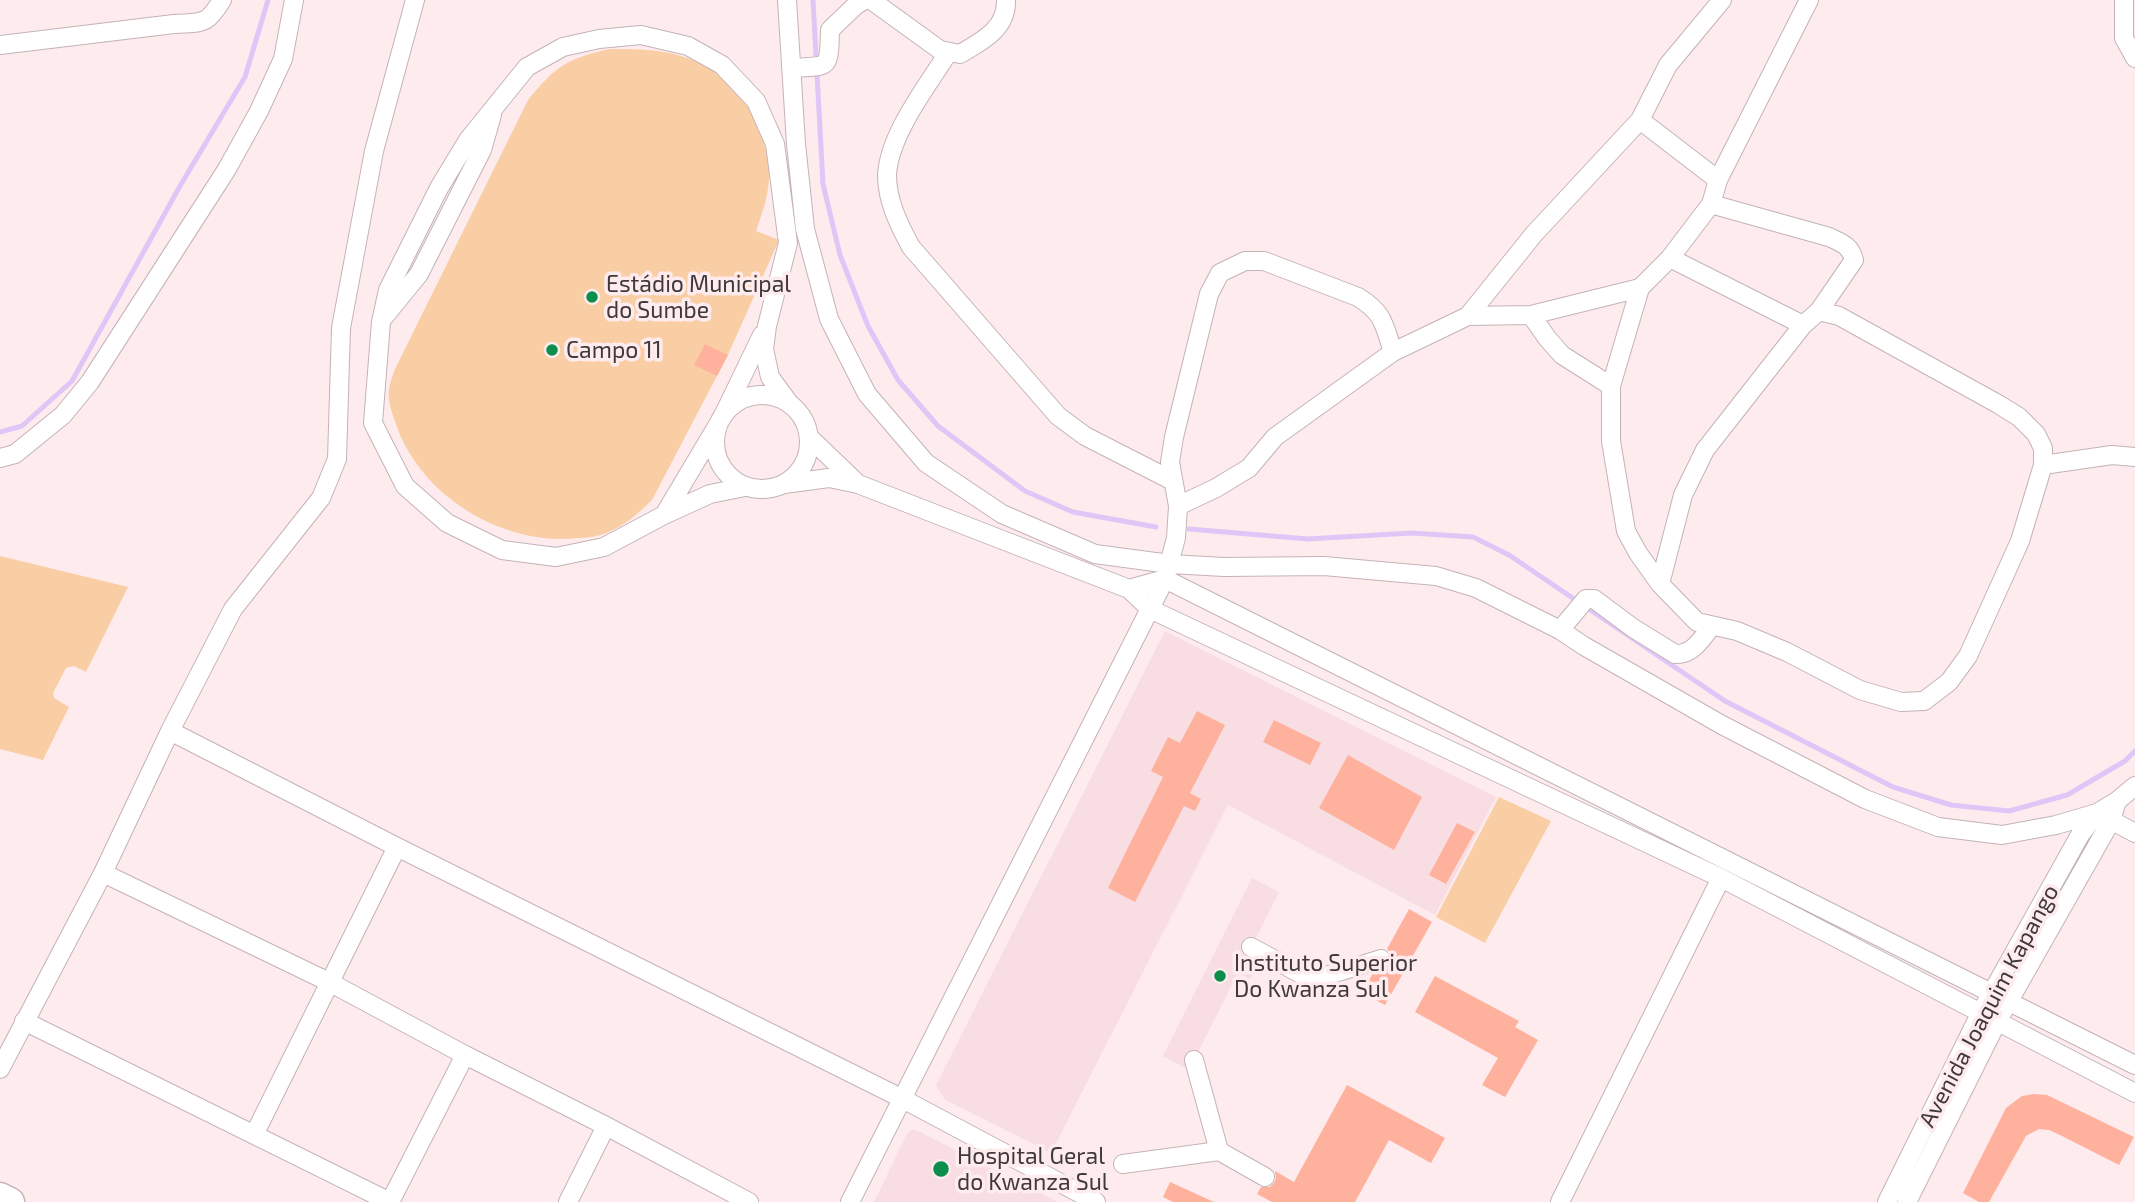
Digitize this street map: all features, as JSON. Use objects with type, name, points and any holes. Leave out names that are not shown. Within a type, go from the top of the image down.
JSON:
[{"type":"main road","points":[[0,1197],[10,1202]]},
{"type":"street","points":[[0,45],[201,23],[211,18],[222,0]]},
{"type":"street","points":[[0,458],[15,454],[63,415],[90,383],[227,169],[259,111],[283,59],[294,0]]},
{"type":"street","points":[[0,1069],[103,873],[170,731],[233,609],[321,498],[337,459],[341,328],[374,151],[415,0]]},
{"type":"street","points":[[787,0],[796,68],[796,144],[805,229],[829,319],[867,394],[926,463],[1002,514],[1095,554],[1167,571],[1991,994],[2135,1065]]},
{"type":"street","points":[[796,68],[820,67],[827,61],[830,54],[830,30],[865,0]]},
{"type":"street","points":[[871,0],[940,50],[960,54],[994,33],[1006,10],[1006,0]]},
{"type":"street","points":[[1468,316],[1534,234],[1640,120],[1668,65],[1722,0]]},
{"type":"street","points":[[1809,0],[1718,180],[1711,204],[1670,258],[1640,288],[1611,386],[1611,441],[1626,531],[1660,584],[1697,622],[1737,631],[1787,652],[1860,690],[1902,702],[1924,701],[1949,682],[1968,656],[2020,541],[2043,465],[2043,448],[2036,434],[2019,417],[1849,322],[1819,311]]},
{"type":"street","points":[[2124,0],[2124,38],[2135,58]]},
{"type":"street","points":[[784,484],[792,479],[803,465],[808,455],[809,437],[800,414],[770,377],[764,349],[767,326],[788,243],[775,144],[756,102],[722,65],[688,47],[641,36],[599,39],[563,47],[527,67],[494,108],[482,150],[419,274],[381,322],[373,423],[405,486],[447,523],[502,550],[555,557],[604,547],[710,494],[745,487],[767,489],[829,478],[858,484],[1129,589],[1150,609],[1721,878],[2135,1093]]},
{"type":"street","points":[[948,53],[896,136],[887,175],[891,203],[900,227],[911,247],[1058,416],[1085,436],[1173,481]]},
{"type":"street","points":[[1640,120],[1718,180]]},
{"type":"street","points":[[1660,584],[1683,495],[1705,450],[1803,325],[1819,311],[1854,260],[1852,251],[1846,245],[1829,237],[1711,204]]},
{"type":"street","points":[[1670,258],[1803,325]]},
{"type":"street","points":[[850,1202],[1167,571],[1176,538],[1178,506],[1170,462],[1174,437],[1209,294],[1220,273],[1245,261],[1265,261],[1358,297],[1371,305],[1381,317],[1393,352]]},
{"type":"street","points":[[1178,506],[1249,468],[1275,437],[1393,352],[1468,316],[1531,315],[1640,288]]},
{"type":"street","points":[[1531,315],[1562,355],[1611,386]]},
{"type":"street","points":[[745,487],[733,480],[722,468],[716,455],[716,430],[767,326]]},
{"type":"street","points":[[664,515],[729,408],[741,399],[764,395],[789,403]]},
{"type":"street","points":[[809,437],[858,484]]},
{"type":"street","points":[[2043,465],[2112,455],[2135,457]]},
{"type":"street","points":[[1129,589],[1167,571],[1224,567],[1324,566],[1436,576],[1476,588],[1562,627],[1584,646],[1722,725],[1866,799],[1938,827],[2002,835],[2104,817],[2135,833]]},
{"type":"street","points":[[1562,627],[1586,599],[1594,599],[1675,654],[1692,650],[1712,626]]},
{"type":"street","points":[[170,731],[397,848],[901,1098],[1096,1202]]},
{"type":"street","points":[[2104,817],[2117,800],[2135,786]]},
{"type":"street","name":"Avenida Joaquim Kapango","points":[[1887,1202],[1980,1013],[2080,835],[2104,817]]},
{"type":"street","name":"Avenida Joaquim Kapango","points":[[1907,1202],[2104,817]]},
{"type":"street","points":[[254,1135],[397,848]]},
{"type":"street","points":[[103,873],[329,982],[749,1202]]},
{"type":"street","points":[[1560,1202],[1721,878]]},
{"type":"street","points":[[1251,947],[1312,980],[1381,958]]},
{"type":"street","points":[[24,1021],[390,1202],[465,1055]]},
{"type":"street","points":[[1194,1060],[1219,1151]]},
{"type":"street","points":[[568,1202],[606,1126]]},
{"type":"street","points":[[1123,1164],[1219,1151],[1265,1178]]},
{"type":"shaded area","name":"Estádio Municipal do Sumbe","points":[[610,49],[650,50],[690,59],[705,66],[732,87],[752,114],[765,145],[768,162],[768,189],[756,231],[779,240],[728,355],[652,500],[630,520],[604,534],[567,539],[541,538],[490,523],[444,494],[410,454],[393,415],[389,389],[395,369],[528,100],[546,79],[572,60]]},
{"type":"shaded area","points":[[0,556],[128,587],[86,672],[74,666],[66,668],[53,693],[54,698],[69,707],[43,760],[0,749]]},
{"type":"shaded area","points":[[1165,631],[1496,797],[1435,915],[1228,805],[1051,1153],[945,1100],[936,1085]]},
{"type":"shaded area","points":[[1499,797],[1551,821],[1485,943],[1436,917]]},
{"type":"shaded area","name":"Instituto Superior Do Kwanza Sul","points":[[1252,878],[1279,892],[1245,960],[1257,966],[1250,979],[1238,973],[1189,1070],[1163,1056]]},
{"type":"shaded area","name":"Hospital Geral do Kwanza Sul","points":[[911,1130],[916,1130],[1058,1202],[874,1202]]},
{"type":"building","points":[[705,344],[728,355],[717,376],[694,365]]},
{"type":"building","points":[[1197,711],[1225,725],[1190,793],[1201,799],[1195,811],[1184,806],[1135,902],[1108,888],[1163,777],[1151,771],[1168,737],[1180,743]]},
{"type":"building","points":[[1274,720],[1321,743],[1310,765],[1263,742]]},
{"type":"building","points":[[1348,755],[1422,797],[1394,850],[1319,808]]},
{"type":"building","points":[[1457,823],[1475,832],[1446,884],[1429,875]]},
{"type":"building","points":[[1409,909],[1432,922],[1385,1005],[1362,993],[1373,973],[1390,966],[1392,956],[1387,949]]},
{"type":"building","points":[[1435,976],[1519,1021],[1515,1027],[1538,1040],[1505,1097],[1482,1085],[1498,1058],[1415,1012]]},
{"type":"building","points":[[1347,1085],[1445,1138],[1431,1163],[1389,1140],[1355,1202],[1272,1202],[1257,1194],[1261,1187],[1270,1187],[1274,1183],[1275,1171],[1294,1182]]},
{"type":"building","points":[[2047,1095],[2134,1137],[2119,1165],[2049,1130],[2039,1129],[2026,1136],[1989,1202],[1979,1202],[1963,1193],[2006,1108],[2022,1096]]},
{"type":"building","points":[[1170,1182],[1214,1202],[1173,1202],[1163,1197]]},
{"type":"waterway","points":[[0,432],[22,426],[72,381],[180,186],[245,77],[268,0]]},
{"type":"waterway","points":[[813,0],[823,184],[840,255],[868,326],[898,380],[938,426],[1025,491],[1073,512],[1156,527]]},
{"type":"waterway","points":[[1189,529],[1308,539],[1411,533],[1473,537],[1509,555],[1725,701],[1893,787],[1951,805],[2009,811],[2067,795],[2125,761],[2135,751]]},
{"type":"place","name":"Estádio Municipal do Sumbe","points":[[592,297]]},
{"type":"place","name":"Campo 11","points":[[552,350]]},
{"type":"place","name":"Instituto Superior Do Kwanza Sul","points":[[1220,976]]},
{"type":"place","name":"Hospital Geral do Kwanza Sul","points":[[941,1169]]}]
